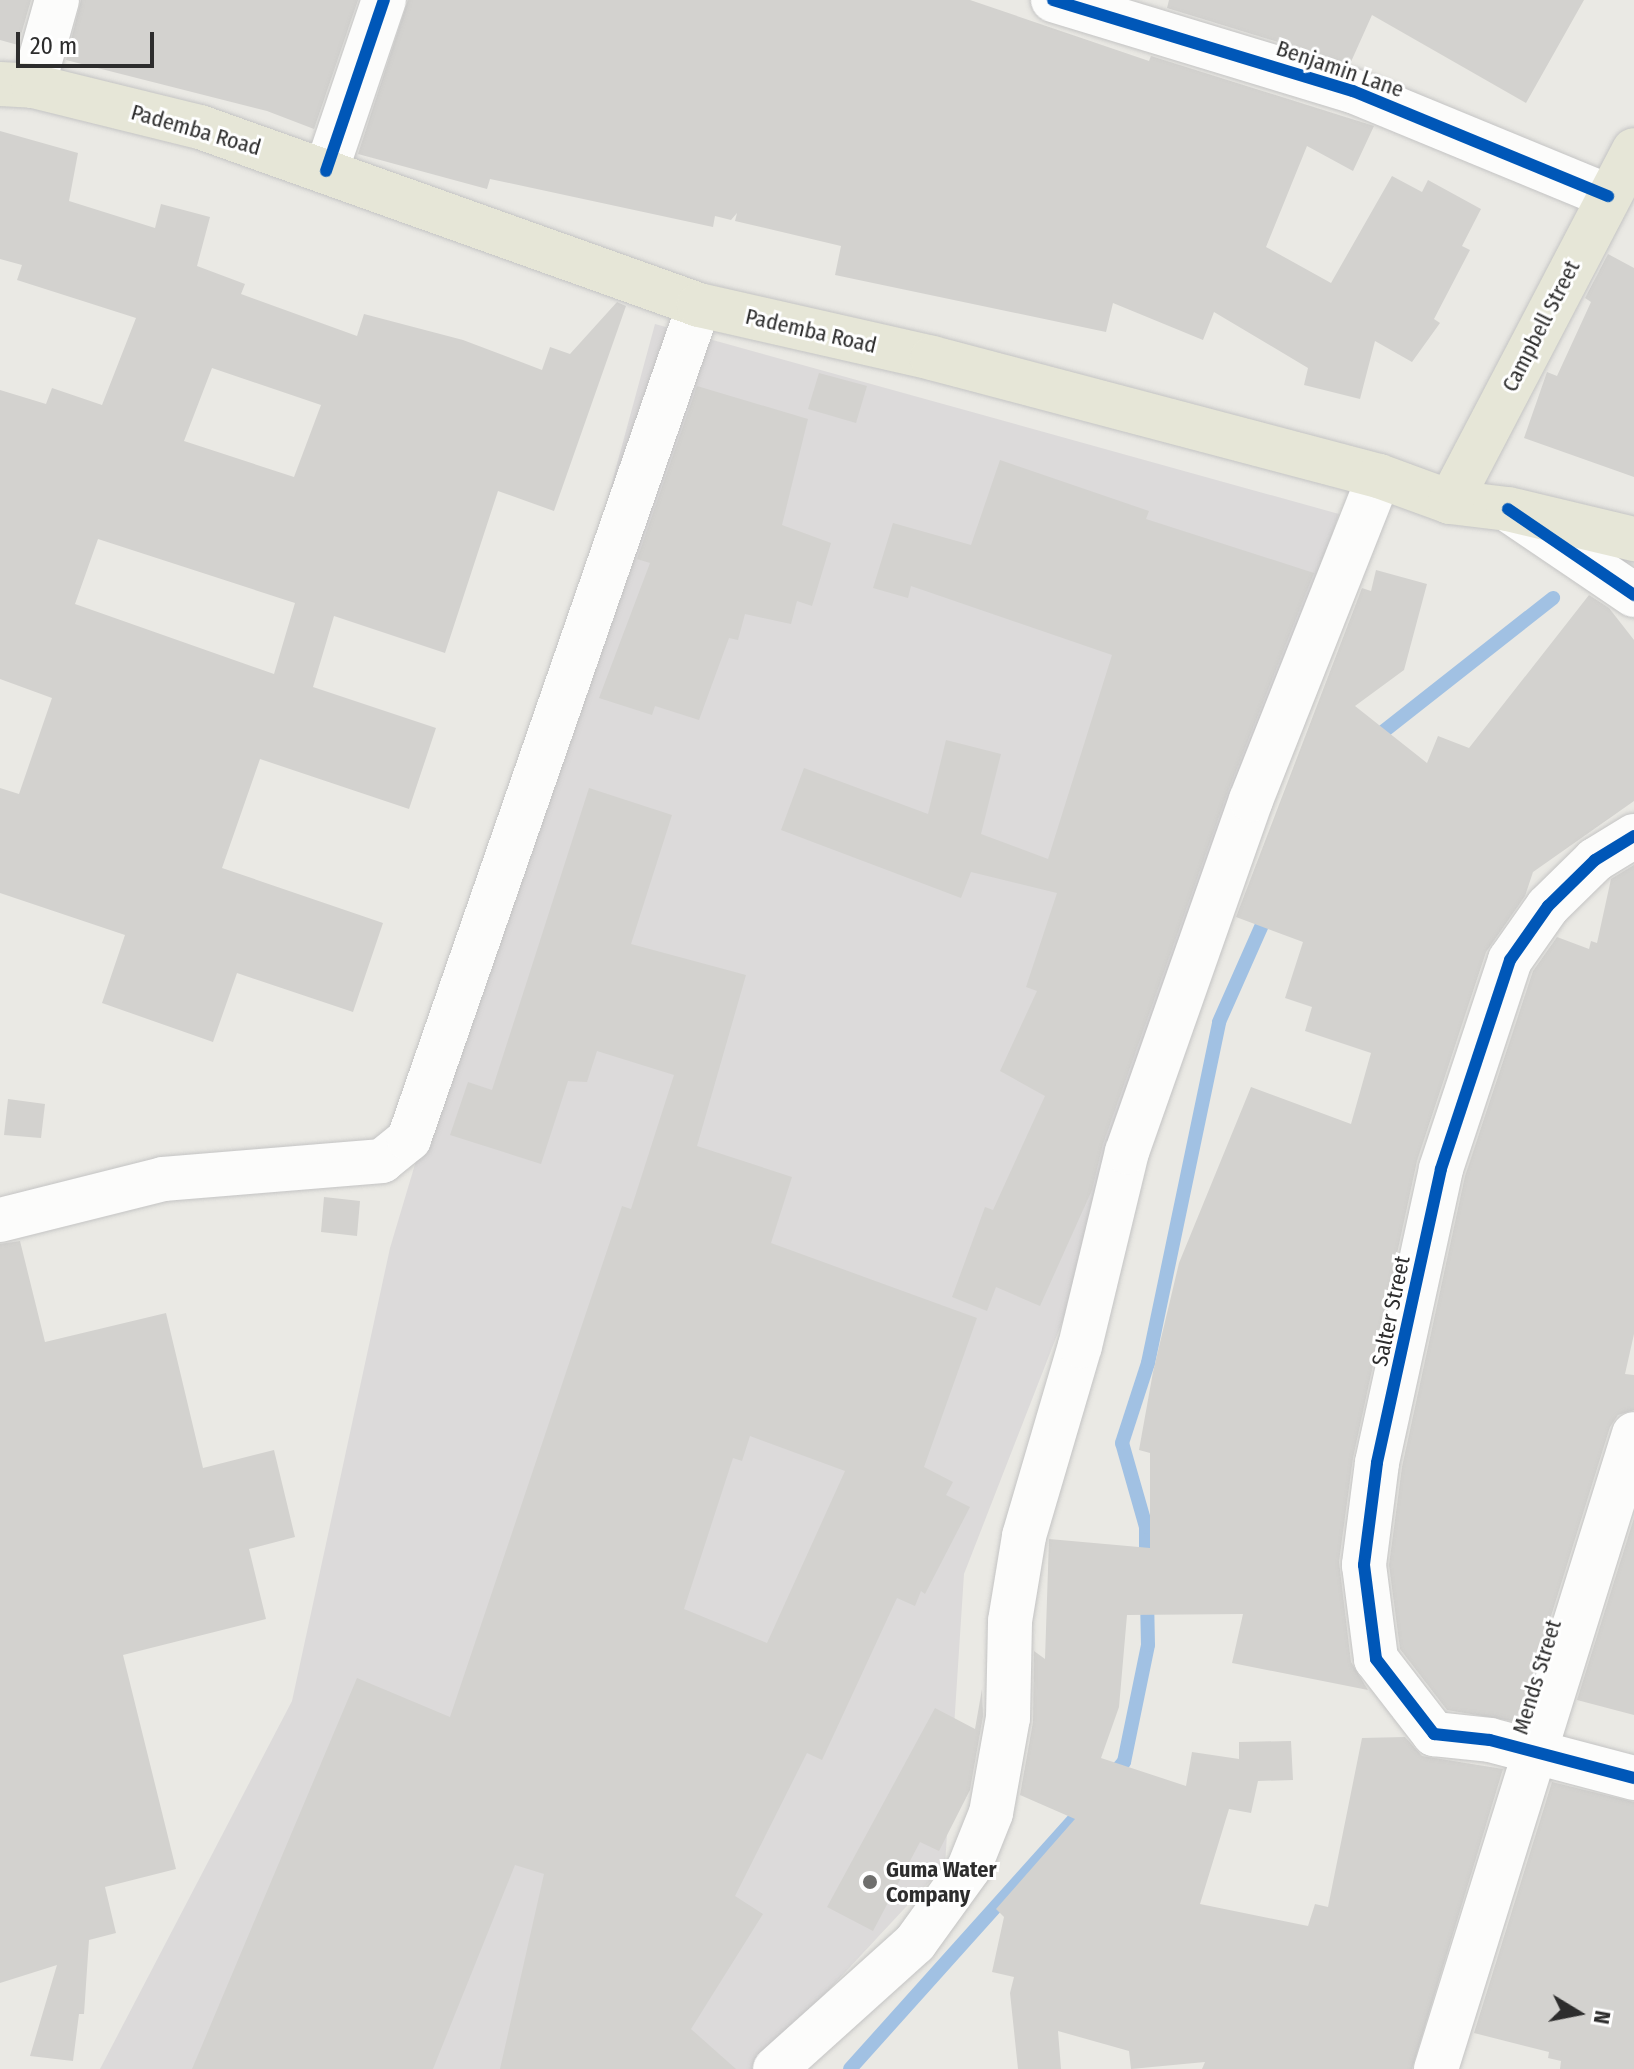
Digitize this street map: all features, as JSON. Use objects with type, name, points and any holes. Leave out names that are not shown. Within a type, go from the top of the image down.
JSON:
[{"type":"main road","name":"Pademba Road","points":[[16,85],[200,127],[699,305],[932,358],[1379,476],[1450,502],[1508,509],[1634,539]]},
{"type":"main road","name":"Campbell Street","points":[[1450,502],[1634,150]]},
{"type":"street","points":[[16,85],[57,0]]},
{"type":"street","points":[[326,171],[384,0]]},
{"type":"street","name":"Benjamin Lane","points":[[1053,0],[1353,91],[1608,196]]},
{"type":"street","points":[[0,1220],[163,1179],[382,1161],[409,1139],[699,305]]},
{"type":"street","points":[[781,2067],[915,1943],[969,1868],[991,1813],[1008,1718],[1010,1621],[1024,1536],[1080,1346],[1127,1152],[1251,800],[1379,476]]},
{"type":"street","points":[[1508,509],[1634,595]]},
{"type":"street","name":"Salter Street","points":[[1634,836],[1595,860],[1548,906],[1510,960],[1441,1169],[1377,1463],[1364,1565],[1376,1659],[1434,1734],[1535,1753],[1634,1778]]},
{"type":"street","name":"Mends Street","points":[[1436,2069],[1634,1434]]},
{"type":"shaded area","points":[[655,324],[1339,514],[1117,1181],[964,1574],[945,1865],[755,2069],[100,2069],[292,1701],[390,1248],[547,722]]},
{"type":"building","points":[[0,0],[31,0],[18,45],[0,40]]},
{"type":"building","points":[[81,0],[358,0],[314,129],[267,111],[66,60]]},
{"type":"building","points":[[408,0],[970,0],[1149,61],[1151,56],[1374,126],[1353,171],[1307,146],[1266,247],[1331,283],[1392,176],[1422,192],[1428,180],[1481,209],[1462,246],[1470,250],[1434,319],[1440,323],[1412,362],[1375,341],[1360,399],[1304,385],[1308,368],[1214,312],[1203,340],[1113,303],[1106,332],[835,275],[841,246],[735,221],[737,213],[731,220],[715,216],[713,227],[490,179],[487,189],[358,154]]},
{"type":"building","points":[[1169,0],[1584,0],[1526,103],[1372,15],[1350,64],[1167,8]]},
{"type":"building","points":[[0,131],[78,153],[69,201],[155,228],[161,204],[210,217],[197,266],[245,284],[241,294],[357,336],[364,314],[463,340],[542,370],[550,347],[570,354],[617,302],[626,306],[554,511],[498,491],[445,653],[334,616],[313,687],[436,728],[409,809],[260,759],[222,868],[383,923],[353,1012],[237,973],[213,1042],[102,1003],[125,935],[0,893],[0,788],[19,794],[52,698],[0,679],[0,390],[46,404],[52,388],[102,405],[136,318],[17,280],[22,265],[0,259]],"holes":[[[212,368],[321,405],[294,477],[184,441]],[[98,539],[295,603],[274,674],[75,604]]]},
{"type":"building","points":[[1608,254],[1634,268],[1634,477],[1524,438],[1547,372],[1557,376],[1591,302],[1585,298]]},
{"type":"building","points":[[819,373],[867,386],[856,423],[808,409]]},
{"type":"building","points":[[697,386],[808,419],[782,525],[831,543],[812,606],[797,601],[791,624],[745,614],[738,640],[729,638],[699,720],[655,706],[652,715],[599,698],[650,563],[637,559]]},
{"type":"building","points":[[1000,460],[1149,511],[1146,519],[1314,573],[1228,791],[1103,1144],[1092,1190],[1040,1306],[996,1287],[987,1311],[952,1297],[985,1207],[993,1210],[1045,1096],[1000,1071],[1037,991],[1026,987],[1057,893],[971,872],[961,898],[781,830],[804,768],[928,814],[946,740],[1001,754],[981,834],[1048,859],[1112,655],[911,586],[908,598],[873,588],[893,523],[971,545]]},
{"type":"building","points":[[1376,570],[1427,584],[1404,670],[1355,706],[1427,763],[1438,736],[1469,748],[1589,595],[1609,608],[1634,640],[1634,801],[1533,872],[1525,896],[1486,952],[1417,1161],[1353,1458],[1339,1562],[1351,1662],[1368,1690],[1232,1663],[1243,1614],[1127,1615],[1119,1707],[1101,1758],[1186,1786],[1192,1752],[1239,1759],[1239,1742],[1291,1741],[1293,1780],[1258,1781],[1251,1813],[1229,1809],[1200,1904],[1308,1926],[1315,1904],[1328,1907],[1362,1738],[1405,1737],[1422,1756],[1503,1769],[1412,2069],[1202,2069],[1205,2062],[1131,2069],[1129,2051],[1058,2031],[1061,2069],[1018,2069],[1010,1993],[1014,1977],[992,1972],[1004,1917],[996,1909],[1075,1819],[1020,1795],[1033,1722],[1034,1651],[1045,1659],[1049,1539],[1150,1548],[1150,1453],[1139,1450],[1153,1372],[1179,1263],[1251,1087],[1351,1124],[1371,1053],[1305,1031],[1312,1007],[1285,998],[1303,942],[1236,917],[1362,588],[1371,591]]},
{"type":"building","points":[[589,788],[672,815],[631,944],[746,975],[697,1146],[792,1177],[771,1243],[977,1318],[924,1467],[953,1482],[946,1495],[970,1507],[925,1594],[921,1591],[915,1606],[897,1598],[822,1760],[807,1753],[735,1896],[763,1914],[691,2029],[736,2069],[500,2069],[544,1874],[515,1865],[433,2069],[192,2069],[357,1678],[450,1717],[622,1206],[631,1209],[674,1075],[597,1051],[587,1082],[568,1081],[541,1164],[450,1135],[468,1082],[492,1090]],"holes":[[[750,1436],[845,1471],[767,1643],[684,1609],[733,1458],[742,1461]]]},
{"type":"building","points":[[1634,865],[1634,1334],[1625,1374],[1634,1375],[1634,1410],[1618,1415],[1610,1427],[1518,1722],[1447,1710],[1400,1649],[1389,1565],[1402,1467],[1465,1176],[1533,971],[1557,937],[1589,949],[1591,941],[1597,943],[1611,879]]},
{"type":"building","points":[[8,1099],[45,1104],[41,1138],[4,1135]]},
{"type":"building","points":[[324,1197],[360,1201],[357,1236],[321,1232]]},
{"type":"building","points":[[20,1241],[45,1342],[166,1313],[203,1468],[274,1450],[295,1537],[249,1549],[266,1619],[123,1655],[176,1869],[105,1887],[116,1933],[89,1940],[84,2014],[79,2014],[73,2061],[30,2056],[57,1965],[0,1983],[0,1244]]},
{"type":"building","points":[[1634,1518],[1634,1715],[1577,1700]]},
{"type":"building","points":[[982,1689],[983,1716],[970,1790],[939,1851],[920,1842],[873,1931],[827,1907],[935,1708],[975,1729]]},
{"type":"building","points":[[1552,1782],[1634,1802],[1634,2069],[1560,2069],[1561,2061],[1548,2058],[1549,2052],[1474,2033]]},
{"type":"waterway","points":[[1370,742],[1553,598]]},
{"type":"waterway","points":[[1146,1567],[1146,1527],[1122,1443],[1148,1363],[1219,1022],[1269,909]]},
{"type":"waterway","points":[[1109,1779],[1124,1762],[1148,1645],[1147,1596]]},
{"type":"waterway","points":[[850,2069],[1085,1807]]},
{"type":"cycle path","points":[[326,171],[384,0]]},
{"type":"cycle path","points":[[1053,0],[1353,91],[1608,196]]},
{"type":"cycle path","points":[[1508,509],[1634,595]]},
{"type":"cycle path","points":[[1634,836],[1595,860],[1548,906],[1510,960],[1441,1169],[1377,1463],[1364,1565],[1376,1659],[1434,1734],[1490,1740],[1634,1778]]},
{"type":"place","name":"Guma Water Company","points":[[870,1882]]}]
